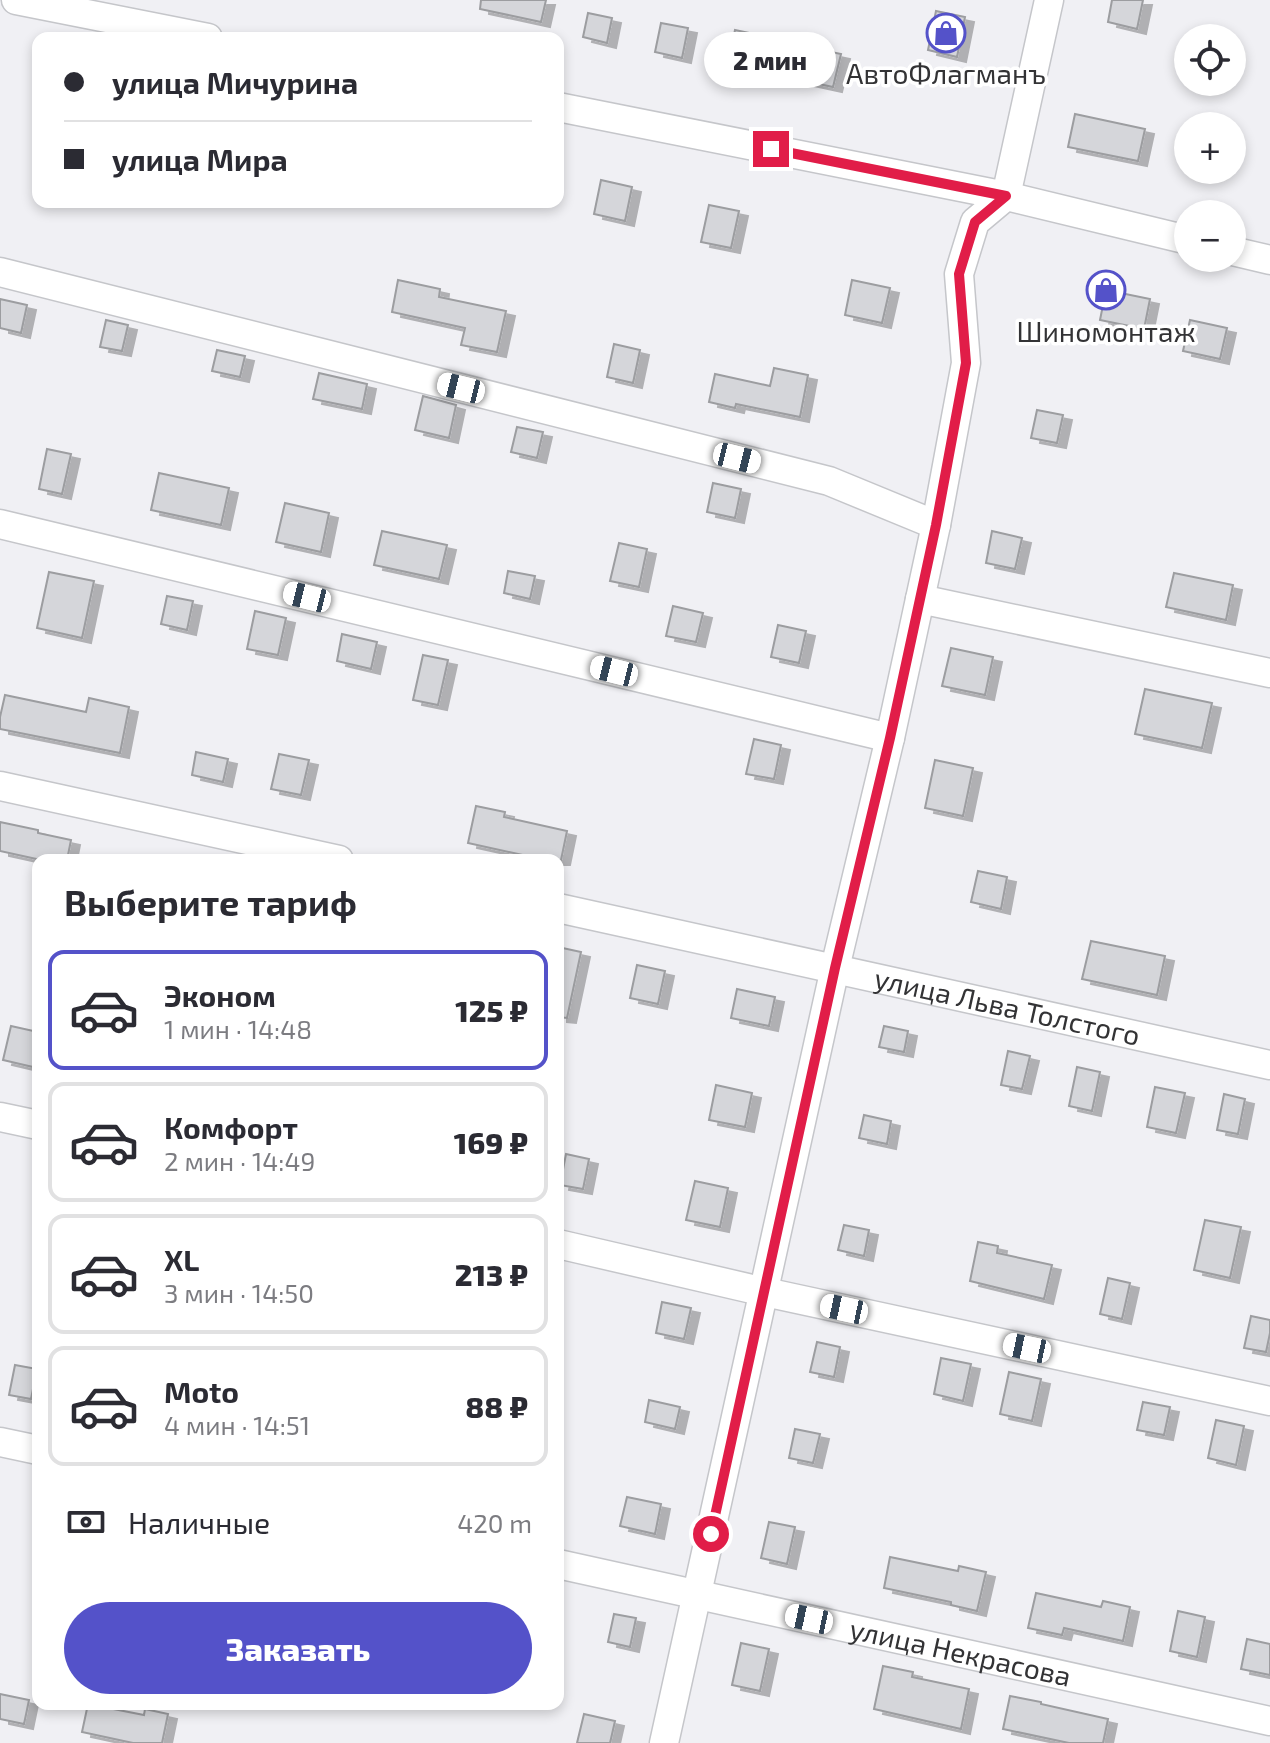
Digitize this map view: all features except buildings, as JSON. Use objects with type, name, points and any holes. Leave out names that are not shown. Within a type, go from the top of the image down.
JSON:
[{"type":"street","points":[[16,0],[178,32]]},
{"type":"street","points":[[664,1743],[936,525],[966,363],[959,274],[975,222],[1006,196],[1049,0]]},
{"type":"street","points":[[564,108],[1006,196],[1174,237]]},
{"type":"street","points":[[1246,254],[1270,260]]},
{"type":"street","points":[[0,272],[829,481],[936,525]]},
{"type":"street","points":[[0,524],[890,738]]},
{"type":"street","points":[[920,599],[1270,673]]},
{"type":"street","points":[[0,786],[312,854]]},
{"type":"street","name":"улица Льва Толстого","points":[[564,909],[1270,1065]]},
{"type":"street","points":[[0,1117],[32,1124]]},
{"type":"street","points":[[564,1245],[1270,1401]]},
{"type":"street","points":[[0,1442],[32,1449]]},
{"type":"street","name":"улица Некрасова","points":[[564,1565],[1270,1721]]},
{"type":"place","name":"АвтоФлагманъ","points":[[946,33]]},
{"type":"place","name":"Шиномонтаж","points":[[1106,290]]},
{"type":"route","points":[[711,1534],[936,525],[966,363],[959,274],[975,222],[1006,196],[771,149]]}]
